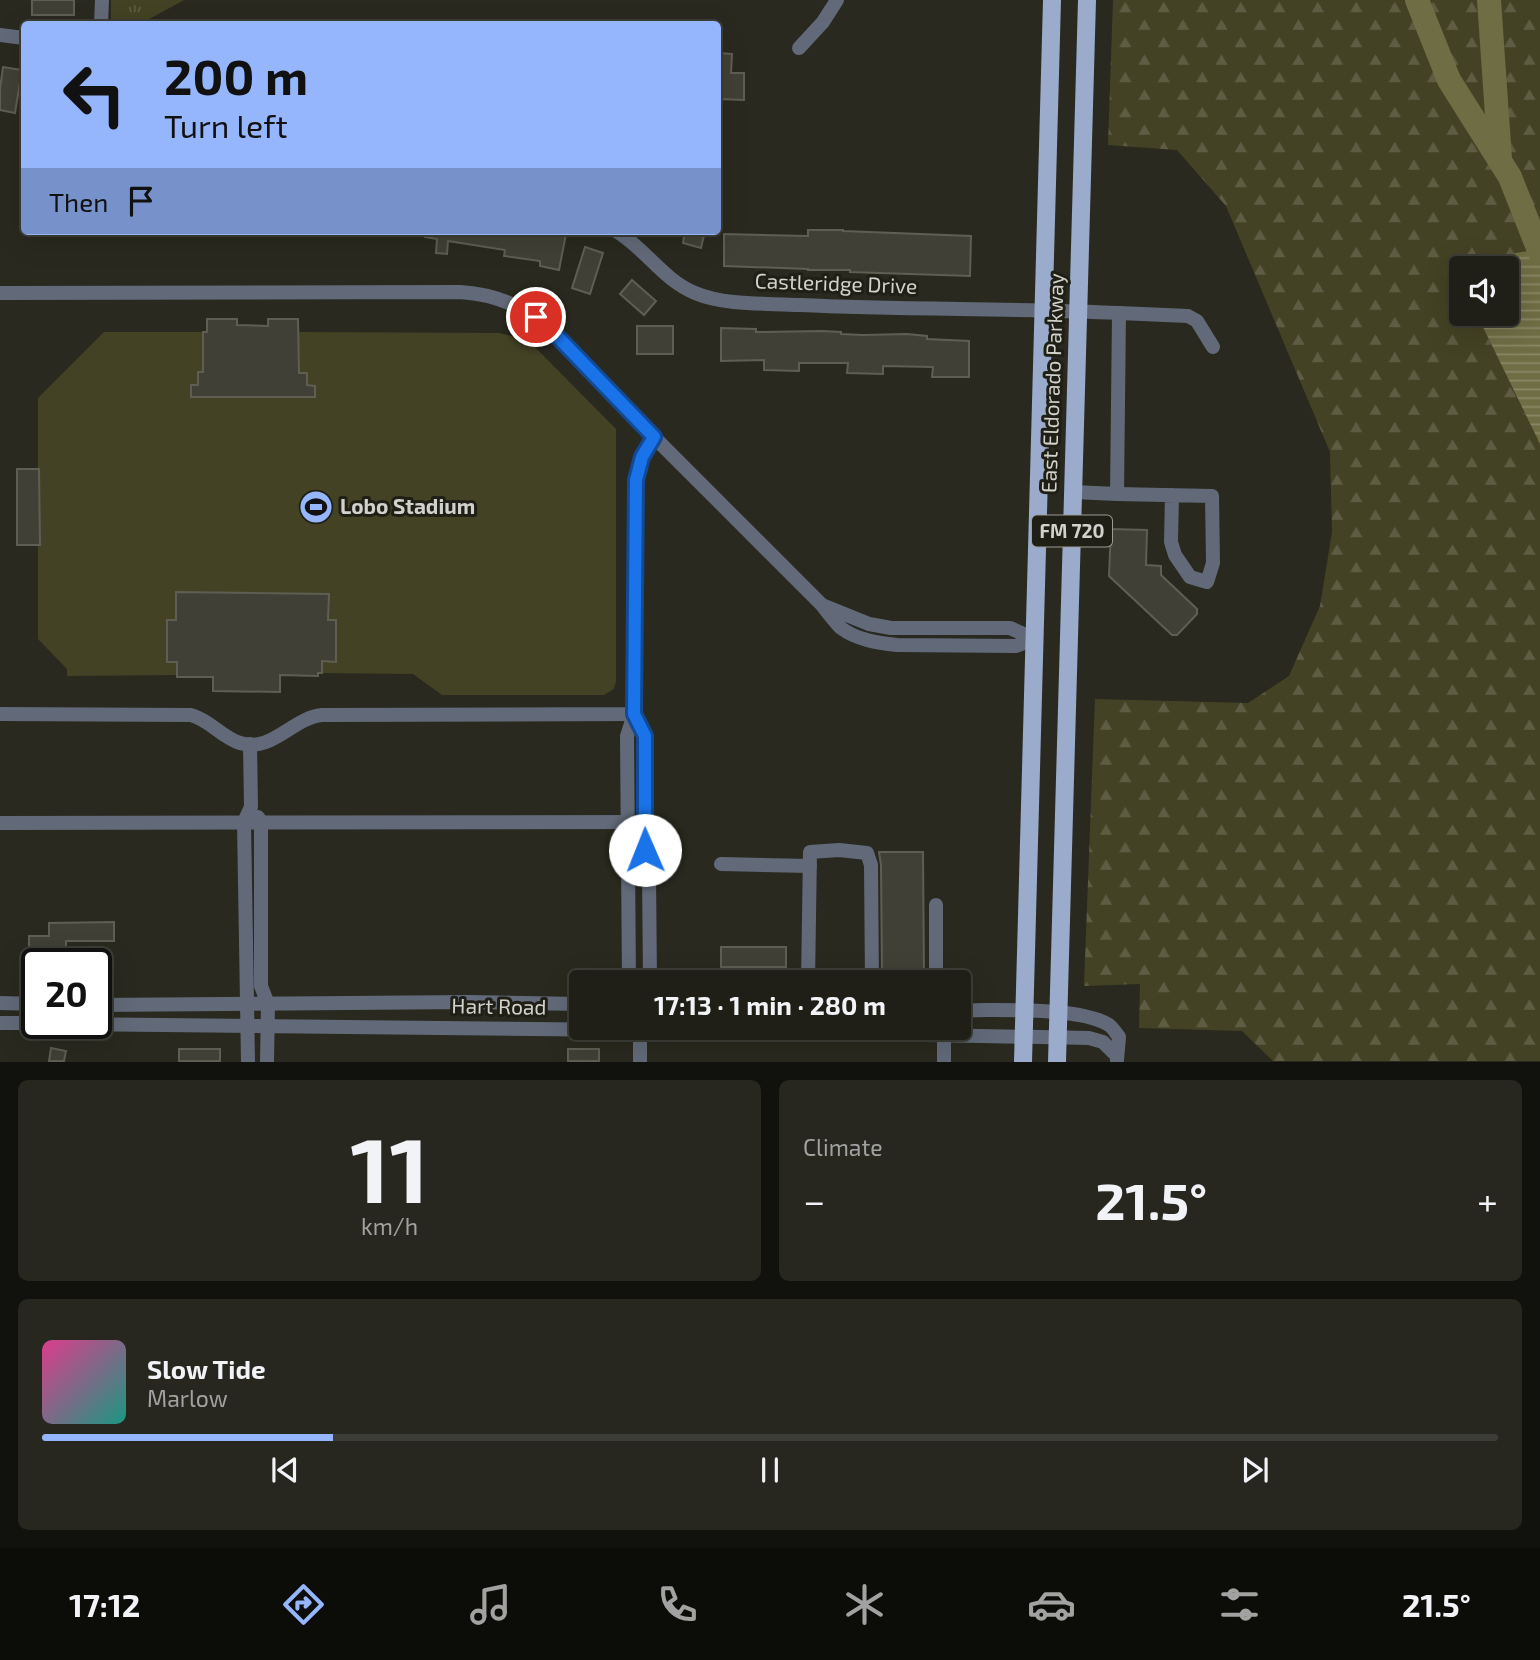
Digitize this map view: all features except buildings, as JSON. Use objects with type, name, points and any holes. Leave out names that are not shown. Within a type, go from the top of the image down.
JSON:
[{"type":"main road","name":"East Eldorado Parkway","points":[[1023,1062],[1052,0]]},
{"type":"main road","name":"East Eldorado Parkway","points":[[1057,1062],[1087,0]]},
{"type":"street","points":[[101,21],[102,0]]},
{"type":"street","points":[[799,48],[823,22],[836,0]]},
{"type":"street","points":[[0,35],[21,38]]},
{"type":"street","name":"Castleridge Drive","points":[[623,235],[676,283],[694,293],[717,300],[821,306],[1188,316],[1197,321],[1213,347]]},
{"type":"street","points":[[0,293],[482,294],[516,306],[545,325],[840,626],[851,634],[897,645],[1016,646],[1035,639]]},
{"type":"street","points":[[1117,494],[1119,313]]},
{"type":"street","points":[[629,970],[627,736],[634,714],[636,480],[642,457],[654,437]]},
{"type":"street","points":[[1073,492],[1212,496],[1213,563],[1207,582],[1190,577],[1175,555],[1171,542],[1172,495]]},
{"type":"street","points":[[0,713],[191,715],[203,719],[237,742],[250,744],[272,740],[300,721],[322,715],[634,714]]},
{"type":"street","points":[[634,714],[645,736],[644,840],[649,885],[650,970]]},
{"type":"street","points":[[248,1062],[244,822],[251,807],[250,744]]},
{"type":"street","points":[[251,807],[261,822],[261,986],[268,1004],[267,1062]]},
{"type":"street","points":[[0,822],[645,822]]},
{"type":"street","points":[[808,970],[810,852],[839,850],[867,853],[871,865],[872,970]]},
{"type":"street","points":[[721,864],[810,866]]},
{"type":"street","points":[[936,905],[936,970]]},
{"type":"street","name":"Hart Road","points":[[112,1006],[469,1002],[569,1004]]},
{"type":"street","points":[[0,1003],[21,1004]]},
{"type":"street","points":[[971,1010],[1058,1012],[1090,1016],[1111,1026],[1119,1037],[1117,1059]]},
{"type":"street","points":[[0,1023],[21,1023]]},
{"type":"street","name":"Hart Road","points":[[112,1025],[569,1029]]},
{"type":"street","name":"Hart Road","points":[[971,1037],[1089,1038],[1103,1042],[1117,1059]]},
{"type":"street","points":[[640,1040],[640,1062]]},
{"type":"street","points":[[944,1040],[944,1062]]},
{"type":"green space","points":[[111,0],[184,0],[146,21],[111,21]]},
{"type":"green space","points":[[1113,0],[1540,0],[1540,249],[1499,256],[1449,256],[1449,326],[1482,326],[1540,444],[1540,1061],[1273,1061],[1242,1031],[1139,1028],[1140,984],[1084,986],[1095,699],[1248,703],[1289,676],[1320,606],[1332,532],[1330,452],[1226,206],[1177,150],[1108,145]]},
{"type":"green space","name":"Lobo Stadium","points":[[207,319],[237,319],[237,332],[268,332],[268,319],[298,319],[298,332],[499,333],[528,340],[616,429],[614,689],[604,695],[442,695],[413,674],[318,673],[318,676],[280,676],[280,692],[213,691],[213,677],[67,676],[67,669],[38,639],[38,545],[17,545],[17,469],[38,468],[38,398],[104,332],[206,332]]},
{"type":"shaded area","points":[[1540,249],[1540,444],[1482,326],[1519,326],[1519,256],[1498,256]]},
{"type":"waterway","points":[[1417,0],[1449,80],[1510,177],[1540,253]]},
{"type":"waterway","points":[[1489,0],[1500,159]]},
{"type":"place","name":"Lobo Stadium","points":[[316,507]]},
{"type":"route","points":[[536,317],[654,437],[642,457],[636,480],[634,714],[645,736],[645,850]]}]
